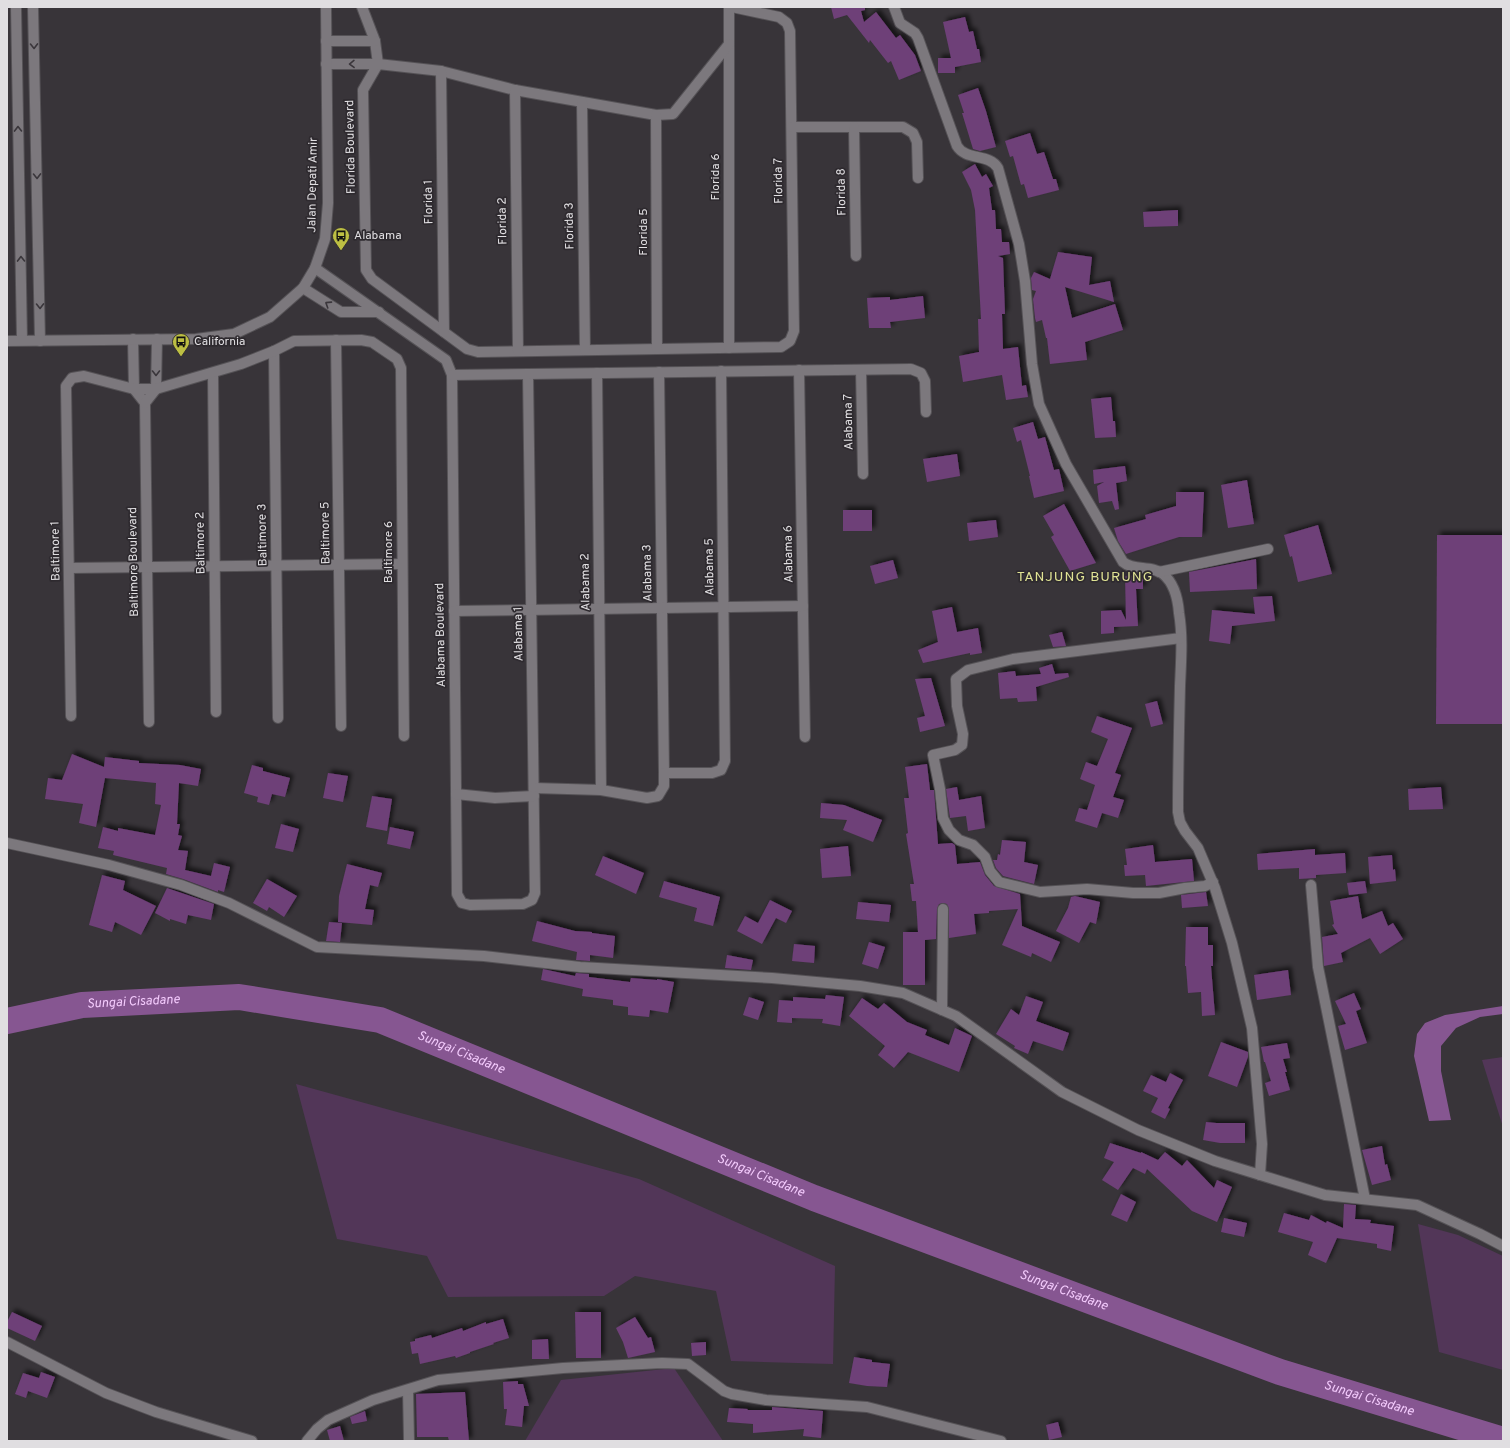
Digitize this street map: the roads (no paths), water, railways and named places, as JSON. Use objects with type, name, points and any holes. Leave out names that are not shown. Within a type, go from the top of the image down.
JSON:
[{"type":"street","points":[[16,7],[22,340]]},
{"type":"street","points":[[33,7],[40,341]]},
{"type":"street","name":"Jalan Depati Amir","points":[[7,341],[196,339],[234,334],[270,317],[303,288],[316,268],[325,239],[328,202],[326,7]]},
{"type":"street","points":[[362,7],[375,41],[378,64]]},
{"type":"street","name":"Florida 6","points":[[728,7],[729,348]]},
{"type":"street","name":"Florida 7","points":[[729,348],[781,347],[790,341],[794,331],[790,31],[787,23],[779,17],[732,7]]},
{"type":"street","points":[[894,7],[900,23],[915,33],[918,38],[960,151],[994,163],[998,168],[1019,244],[1024,274],[1032,364],[1039,404],[1066,464],[1123,562],[1130,566],[1163,574],[1171,583],[1177,598],[1180,614],[1181,638],[1178,812],[1180,822],[1198,848],[1213,882],[1232,944],[1252,1028],[1262,1144],[1260,1175]]},
{"type":"street","points":[[326,42],[375,41]]},
{"type":"street","points":[[326,64],[378,64],[441,71],[515,90],[656,115],[673,114],[729,44]]},
{"type":"street","name":"Florida Boulevard","points":[[378,64],[363,90],[366,270],[372,279],[444,332]]},
{"type":"street","name":"Florida 1","points":[[441,71],[444,332]]},
{"type":"street","name":"Florida 2","points":[[515,90],[518,351]]},
{"type":"street","name":"Florida 3","points":[[582,102],[585,350]]},
{"type":"street","name":"Florida 5","points":[[656,115],[657,349]]},
{"type":"street","name":"Florida 8","points":[[854,127],[856,256]]},
{"type":"street","points":[[792,128],[903,127],[913,132],[917,142],[918,178]]},
{"type":"street","points":[[316,268],[446,360],[452,375],[911,369],[921,373],[925,381],[926,412]]},
{"type":"street","points":[[303,288],[341,312],[379,312]]},
{"type":"street","points":[[444,332],[467,349],[478,352],[729,348]]},
{"type":"street","points":[[133,339],[134,389],[145,403],[156,389],[157,339]]},
{"type":"street","points":[[134,389],[156,389],[213,373],[274,352],[294,341],[336,340]]},
{"type":"street","name":"Baltimore 6","points":[[336,340],[361,340],[372,342],[396,359],[400,368],[404,736]]},
{"type":"street","name":"Baltimore 5","points":[[336,340],[341,726]]},
{"type":"street","name":"Baltimore 3","points":[[274,352],[278,718]]},
{"type":"street","name":"Alabama 6","points":[[799,370],[805,737]]},
{"type":"street","name":"Alabama 7","points":[[861,370],[863,474]]},
{"type":"street","name":"Alabama 5","points":[[664,773],[712,773],[721,770],[725,762],[721,371]]},
{"type":"street","name":"Alabama 3","points":[[456,794],[495,798],[534,792],[601,790],[647,798],[658,796],[664,786],[659,372]]},
{"type":"street","name":"Baltimore 2","points":[[213,373],[216,712]]},
{"type":"street","name":"Alabama 2","points":[[596,373],[601,790]]},
{"type":"street","name":"Alabama 1","points":[[457,894],[462,902],[470,905],[523,904],[532,900],[536,894],[528,374]]},
{"type":"street","name":"Alabama Boulevard","points":[[452,375],[457,894]]},
{"type":"street","name":"Baltimore 1","points":[[71,716],[66,386],[72,378],[84,376],[134,389]]},
{"type":"street","name":"Baltimore Boulevard","points":[[145,403],[149,722]]},
{"type":"street","points":[[1159,572],[1268,549]]},
{"type":"street","points":[[69,568],[402,564]]},
{"type":"street","points":[[454,611],[803,606]]},
{"type":"street","points":[[1181,638],[1013,659],[968,670],[956,679],[957,706],[963,734],[962,746],[955,750],[933,755],[940,789],[943,818],[949,830],[959,840],[974,845],[986,856],[990,871],[999,882],[1040,892],[1087,889],[1133,893],[1159,893],[1205,886],[1213,882]]},
{"type":"street","points":[[7,843],[109,865],[181,885],[229,903],[317,947],[484,956],[580,967],[772,978],[860,986],[903,993],[956,1016],[1062,1092],[1138,1130],[1215,1161],[1325,1195],[1417,1205],[1503,1246]]},
{"type":"street","points":[[1311,885],[1318,967],[1365,1199]]},
{"type":"street","points":[[942,1010],[943,909]]},
{"type":"street","points":[[7,1342],[106,1393],[156,1412],[252,1441]]},
{"type":"street","points":[[307,1441],[317,1429],[328,1420],[373,1400],[438,1380],[563,1368],[679,1363],[688,1364],[724,1391],[732,1394],[766,1400],[867,1407],[1001,1441]]},
{"type":"street","points":[[408,1390],[409,1441]]},
{"type":"waterway","name":"Sungai Cisadane","points":[[7,1021],[82,1005],[239,997],[380,1020],[814,1198],[1280,1372],[1503,1440]]},
{"type":"place","name":"Alabama","points":[[341,251]]},
{"type":"place","name":"California","points":[[181,357]]},
{"type":"district","name":"TANJUNG BURUNG","points":[[1085,577]]}]
